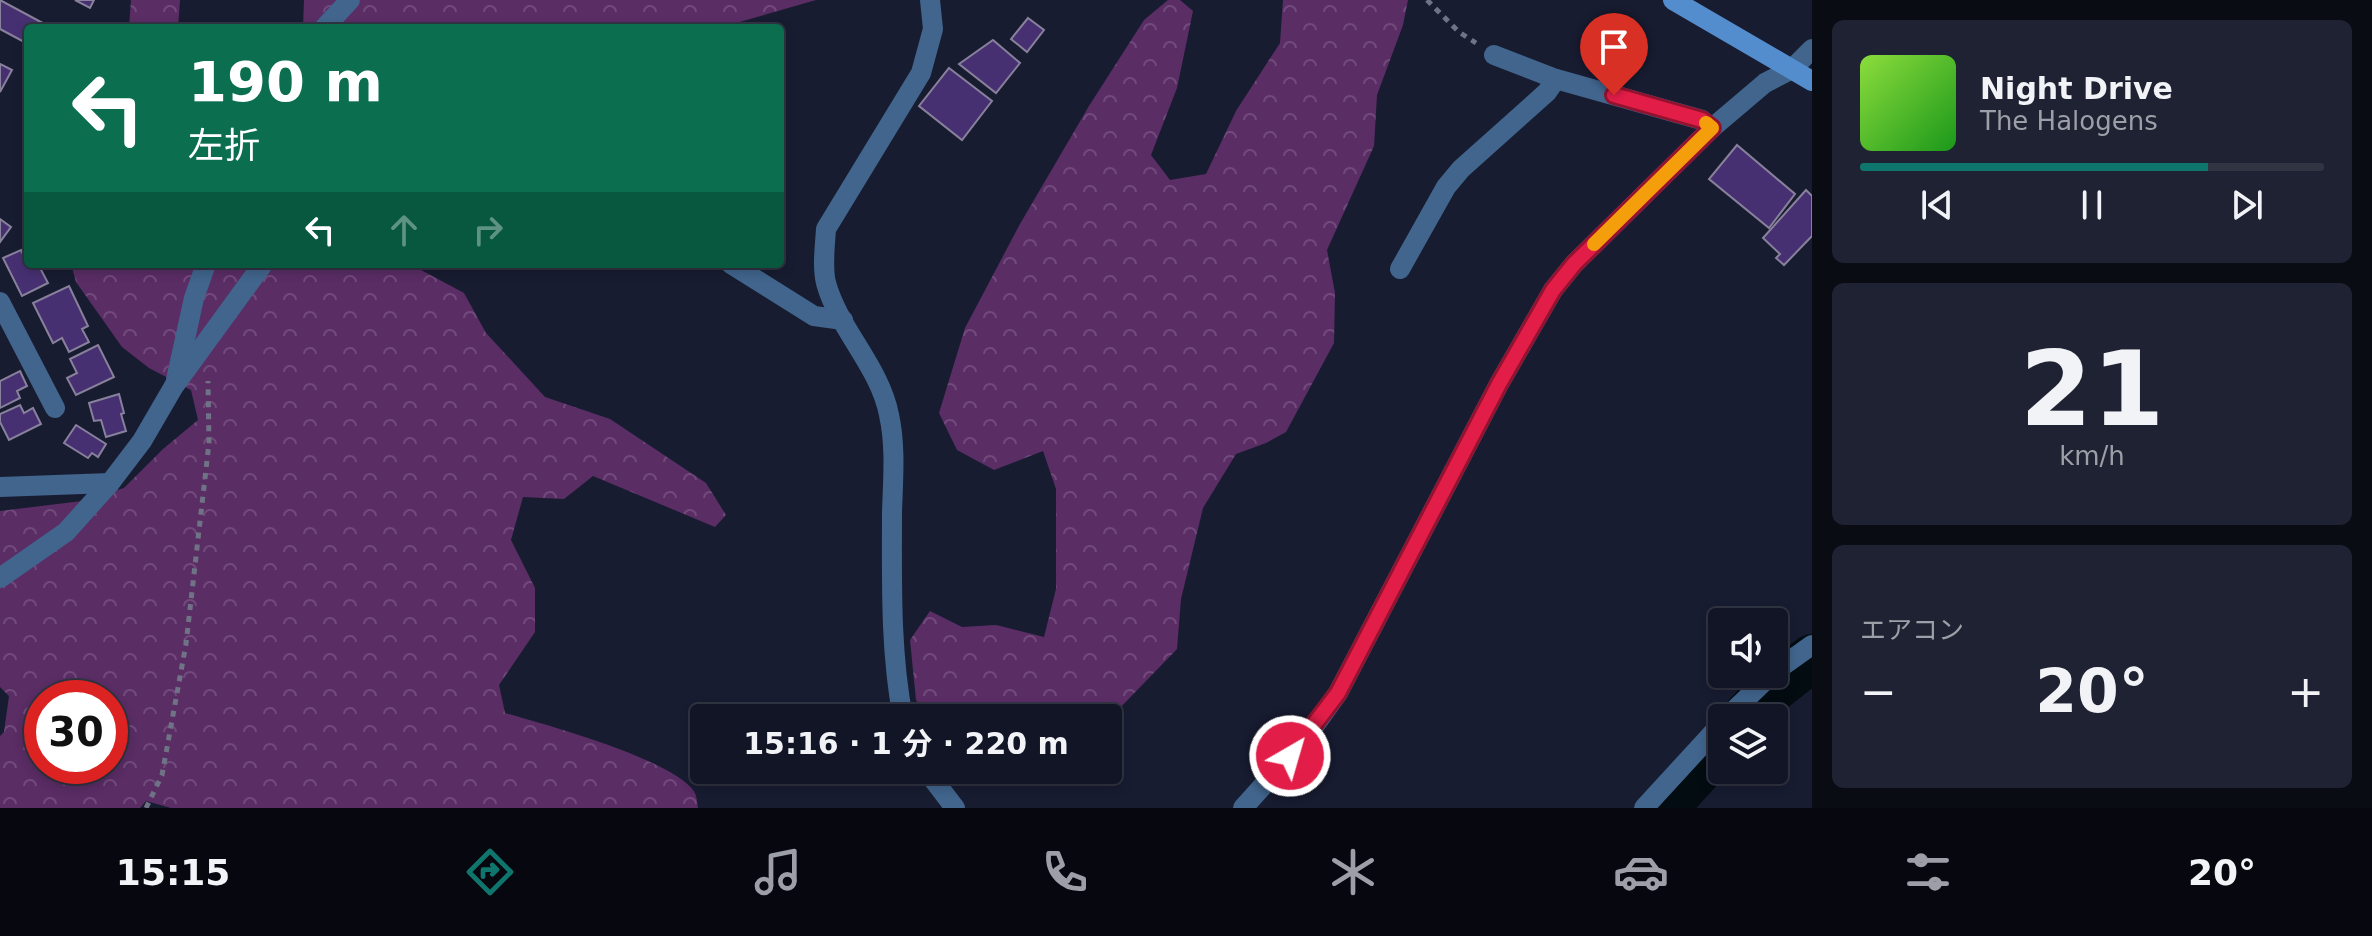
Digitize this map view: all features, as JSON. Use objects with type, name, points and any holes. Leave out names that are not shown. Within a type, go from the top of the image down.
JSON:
[{"type":"street","points":[[328,24],[350,0]]},
{"type":"street","points":[[901,704],[895,661],[893,439],[889,411],[876,378],[826,283],[824,252],[826,229],[921,73],[933,29],[930,0]]},
{"type":"street","points":[[1673,0],[1812,81]]},
{"type":"street","points":[[1243,808],[1305,739],[1338,693],[1499,384],[1553,290],[1574,264],[1712,128],[1765,83],[1792,69],[1812,49]]},
{"type":"street","points":[[1494,55],[1556,79],[1702,120],[1712,128]]},
{"type":"street","points":[[1400,269],[1446,187],[1461,169],[1547,92],[1556,79]]},
{"type":"street","points":[[174,386],[194,298],[205,268]]},
{"type":"street","points":[[0,578],[66,532],[110,483],[142,441],[174,386],[260,268]]},
{"type":"street","points":[[737,268],[814,316],[843,320]]},
{"type":"street","points":[[0,302],[55,408]]},
{"type":"street","points":[[0,487],[110,483]]},
{"type":"street","points":[[1788,662],[1812,645]]},
{"type":"street","points":[[1741,704],[1757,688]]},
{"type":"street","points":[[1644,808],[1708,738]]},
{"type":"street","points":[[937,784],[955,808]]},
{"type":"path","points":[[1427,0],[1459,32],[1494,55]]},
{"type":"path","points":[[146,808],[162,775],[186,644],[209,443],[209,385],[200,352]]},
{"type":"green space","points":[[131,0],[180,0],[178,24],[129,24]]},
{"type":"green space","points":[[304,0],[816,0],[733,24],[303,24]]},
{"type":"green space","points":[[1168,0],[1180,0],[1193,11],[1177,88],[1151,155],[1170,180],[1206,174],[1236,111],[1280,43],[1283,0],[1408,0],[1403,25],[1377,95],[1374,146],[1327,250],[1335,293],[1334,343],[1286,432],[1236,454],[1203,508],[1181,599],[1177,649],[1122,706],[919,704],[910,640],[930,611],[962,627],[996,625],[1044,637],[1056,589],[1056,489],[1043,451],[994,470],[957,450],[939,413],[965,328],[1020,224],[1144,20]]},
{"type":"green space","points":[[72,268],[421,268],[464,293],[486,333],[545,397],[610,419],[706,483],[726,515],[715,527],[593,476],[564,499],[523,497],[511,540],[535,588],[535,632],[499,685],[505,713],[606,744],[660,767],[680,778],[693,790],[698,808],[171,808],[146,801],[140,808],[0,808],[0,736],[4,732],[9,696],[0,687],[0,511],[82,501],[124,488],[198,420],[191,390],[149,368],[122,347],[76,282]]},
{"type":"building","points":[[0,0],[45,24],[24,24],[24,42],[0,29]]},
{"type":"building","points":[[75,0],[94,0],[90,8]]},
{"type":"building","points":[[1028,18],[1044,30],[1027,52],[1011,39]]},
{"type":"building","points":[[993,40],[1020,63],[996,93],[959,64]]},
{"type":"building","points":[[0,64],[12,70],[0,92]]},
{"type":"building","points":[[949,68],[992,101],[962,140],[919,106]]},
{"type":"building","points":[[1737,145],[1795,194],[1769,228],[1709,179]]},
{"type":"building","points":[[1806,190],[1812,196],[1812,236],[1784,265],[1776,258],[1780,254],[1763,238]]},
{"type":"building","points":[[0,219],[11,227],[0,242]]},
{"type":"building","points":[[21,250],[24,268],[40,268],[48,283],[22,296],[3,258]]},
{"type":"building","points":[[69,286],[88,326],[82,329],[89,342],[69,352],[62,338],[53,343],[33,303]]},
{"type":"building","points":[[98,345],[114,377],[76,395],[67,378],[77,373],[70,359]]},
{"type":"building","points":[[20,371],[27,386],[17,391],[20,398],[0,408],[0,381]]},
{"type":"building","points":[[119,394],[126,431],[106,437],[101,420],[94,421],[89,403]]},
{"type":"building","points":[[20,405],[24,413],[33,408],[41,424],[9,440],[0,422],[0,414]]},
{"type":"building","points":[[76,425],[106,444],[98,457],[92,453],[88,458],[64,443]]},
{"type":"waterway","points":[[1758,704],[1812,658]]},
{"type":"waterway","points":[[1664,808],[1708,759]]},
{"type":"slow traffic","points":[[1594,244],[1712,128],[1706,123]]},
{"type":"route","points":[[1290,756],[1338,693],[1499,384],[1553,290],[1574,264],[1712,128],[1702,120],[1614,95]]}]
